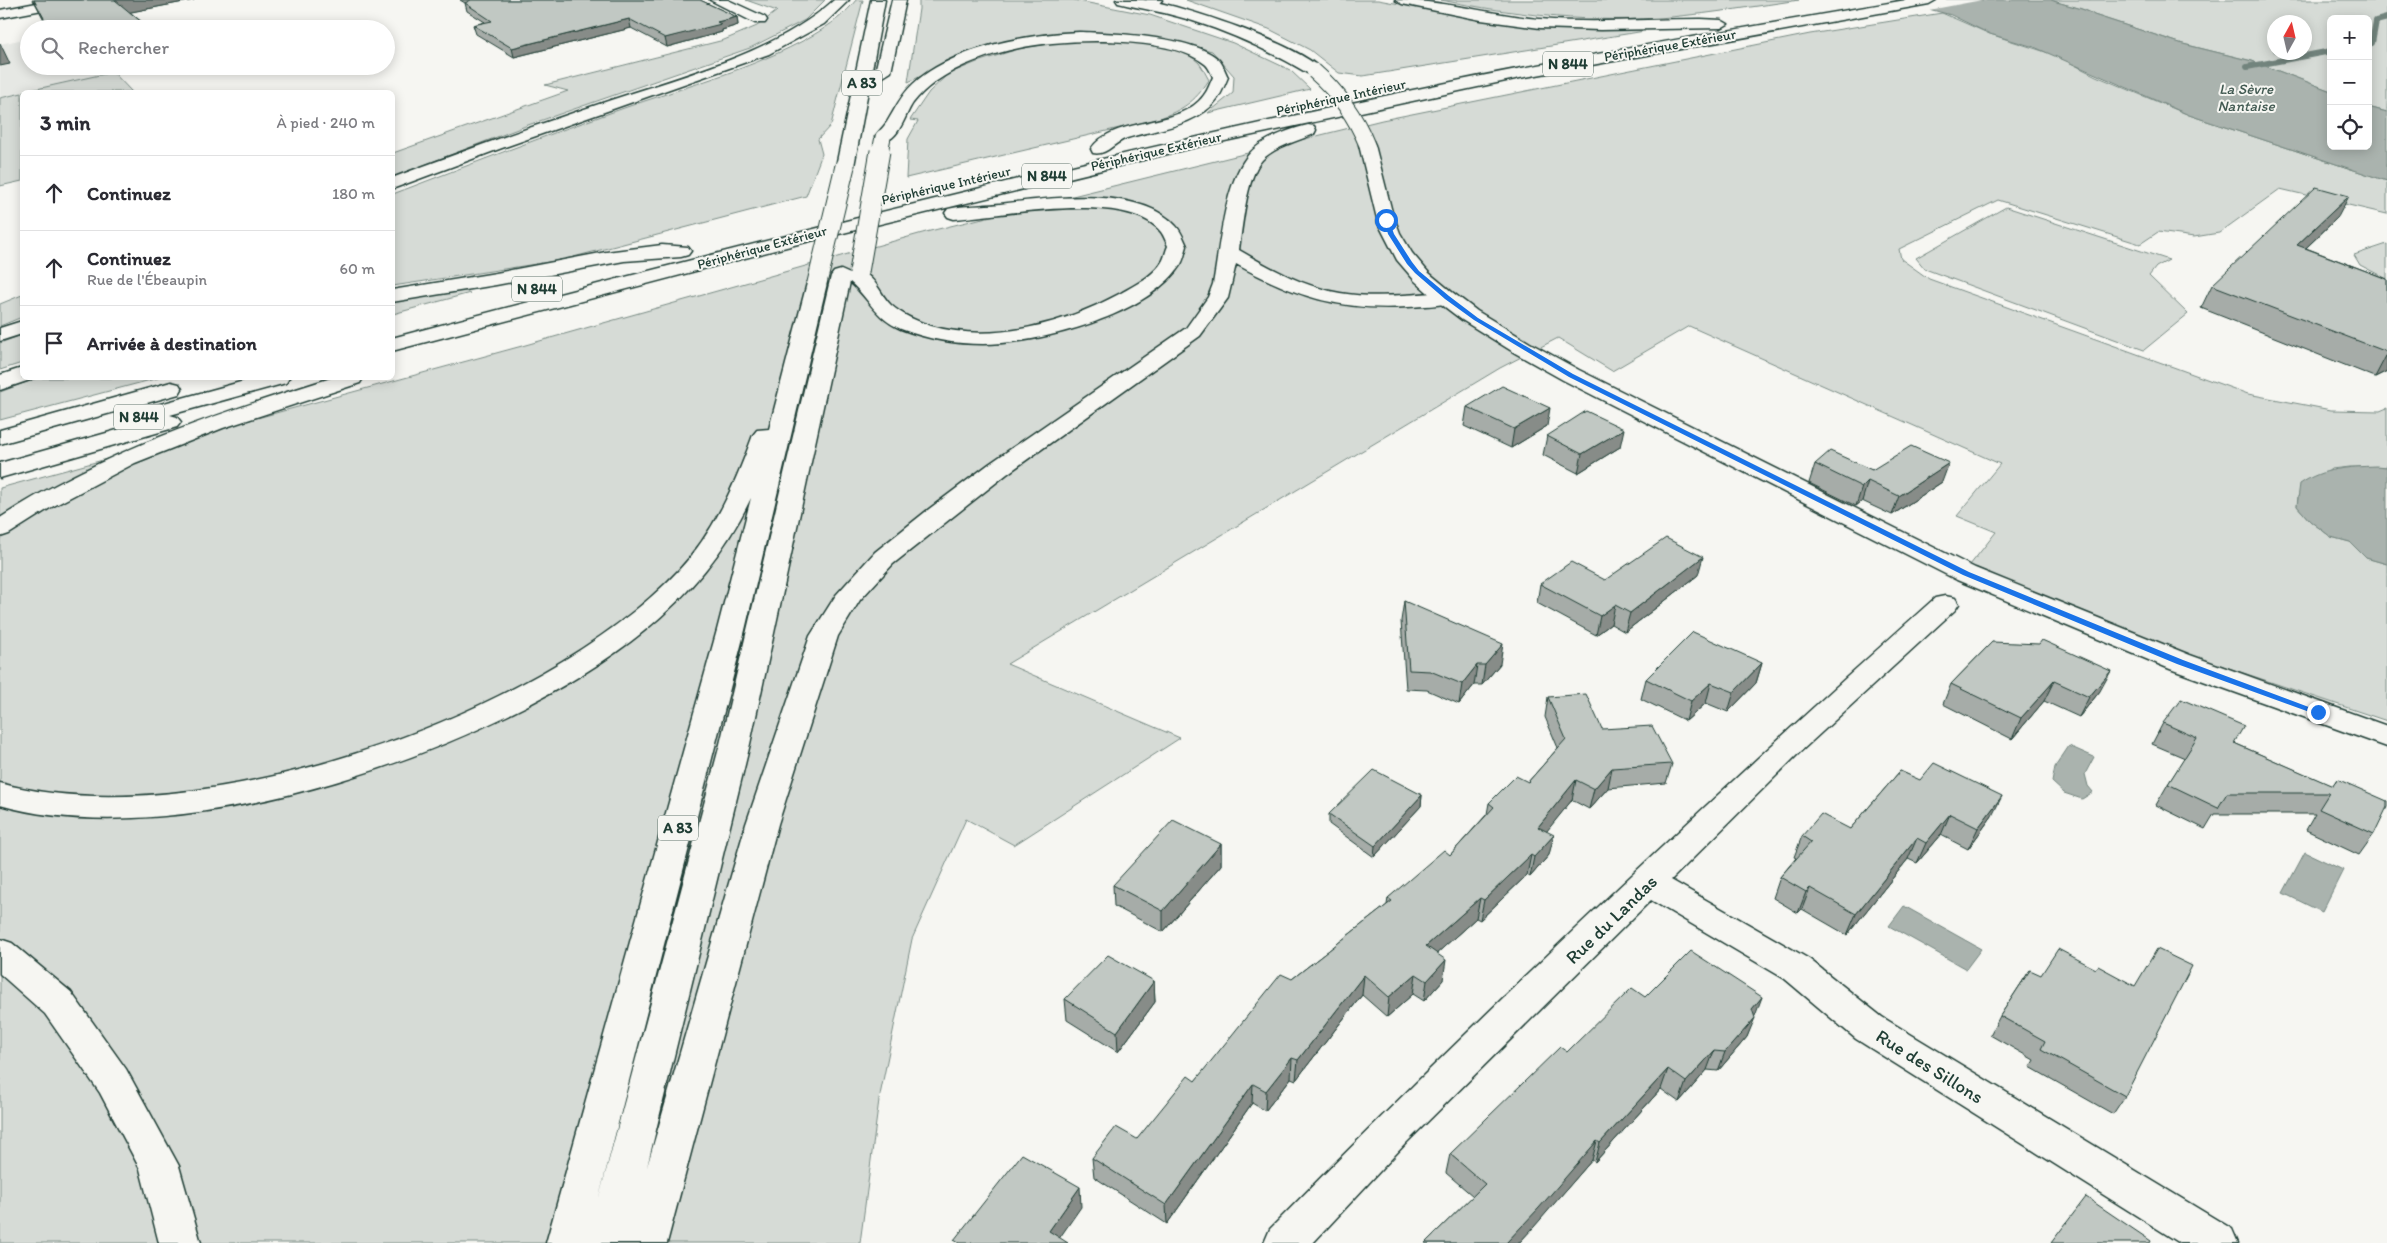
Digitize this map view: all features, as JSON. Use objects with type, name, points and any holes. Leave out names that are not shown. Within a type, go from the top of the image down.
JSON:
[{"type":"main road","points":[[0,14],[74,0]]},
{"type":"main road","points":[[717,0],[760,20]]},
{"type":"main road","points":[[395,183],[496,144],[764,51],[819,21],[842,0]]},
{"type":"main road","name":"A 83","points":[[608,1243],[737,734],[796,424],[817,283],[845,166],[878,0]]},
{"type":"main road","points":[[1123,0],[1153,2],[1216,22],[1276,48],[1314,71],[1334,88],[1348,104],[1360,124],[1368,145],[1382,206],[1391,234],[1417,272],[1447,298],[1476,319],[1571,375],[1966,574],[2180,662],[2387,737]]},
{"type":"main road","points":[[1402,0],[1495,18],[1561,25],[1626,26],[1689,22],[1721,24]]},
{"type":"main road","name":"Périphérique Intérieur","points":[[395,326],[681,251],[1099,149],[1453,74],[1859,0]]},
{"type":"main road","name":"Périphérique Extérieur","points":[[395,344],[897,212],[1179,146],[1464,84],[1703,39],[1929,0]]},
{"type":"main road","name":"A 83","points":[[877,131],[886,93],[898,3]]},
{"type":"main road","points":[[877,131],[894,127],[909,98],[928,80],[977,56],[1029,41],[1074,36],[1138,38],[1186,49],[1201,56],[1217,69],[1220,77],[1218,86],[1210,98],[1199,107],[1162,123],[1115,137],[1099,149]]},
{"type":"main road","points":[[395,359],[739,264],[940,213],[1430,100],[1464,84]]},
{"type":"main road","points":[[646,1243],[762,824],[824,636],[849,595],[890,552],[998,468],[1193,332],[1218,298],[1229,252],[1238,199],[1248,167],[1258,156],[1273,145],[1316,125]]},
{"type":"main road","points":[[852,275],[864,162],[877,131]]},
{"type":"main road","points":[[0,794],[13,798],[59,805],[106,808],[212,799],[282,785],[378,758],[444,733],[494,710],[591,656],[634,624],[686,578],[717,538],[742,492],[766,432],[826,416],[877,131]]},
{"type":"main road","points":[[852,275],[870,288],[871,294],[886,311],[912,326],[931,332],[961,336],[1011,336],[1058,328],[1118,304],[1161,275],[1177,248],[1172,233],[1158,221],[1135,210],[1116,205],[1046,203],[969,212],[940,213]]},
{"type":"main road","points":[[395,296],[531,273],[624,254],[656,250],[681,251]]},
{"type":"main road","points":[[1229,252],[1278,277],[1332,298],[1383,302],[1447,298]]},
{"type":"main road","points":[[0,336],[20,328]]},
{"type":"main road","points":[[0,383],[20,376]]},
{"type":"main road","name":"N 844","points":[[0,437],[204,380]]},
{"type":"main road","name":"N 844","points":[[0,458],[271,380]]},
{"type":"main road","points":[[0,472],[322,380]]},
{"type":"main road","points":[[0,529],[64,488],[151,446],[346,380]]},
{"type":"main road","name":"A 83","points":[[566,1243],[732,630],[796,424]]},
{"type":"main road","name":"Rue du Landas","points":[[1285,1243],[1393,1130],[1787,748],[1946,604]]},
{"type":"main road","name":"Rue des Sillons","points":[[1648,883],[1797,969],[1869,1028],[2217,1243]]},
{"type":"main road","points":[[5,962],[58,1003],[113,1081],[159,1166],[180,1243]]},
{"type":"shaded area","points":[[746,0],[825,0],[805,20],[750,48],[528,125],[395,176],[395,152],[568,91],[545,85],[724,40],[757,26],[777,11]]},
{"type":"shaded area","points":[[856,0],[863,0],[831,125],[818,139],[822,154],[806,196],[562,260],[395,286],[395,193],[566,129],[749,65],[812,36],[837,19]]},
{"type":"shaded area","points":[[919,0],[1073,0],[1150,15],[1233,43],[1290,70],[1310,89],[1208,113],[1233,93],[1234,76],[1212,51],[1173,41],[1128,34],[1085,33],[1032,36],[987,47],[908,82]]},
{"type":"shaded area","points":[[1186,0],[1378,0],[1504,23],[1638,28],[1645,31],[1363,76],[1339,73],[1310,50],[1269,29]]},
{"type":"shaded area","points":[[1441,0],[1799,0],[1642,19],[1584,19],[1526,14]]},
{"type":"shaded area","points":[[2051,0],[2387,0],[2387,112],[2372,108],[2372,15],[2327,15],[2327,89],[2252,61],[2183,44],[2094,15],[2080,8]]},
{"type":"shaded area","points":[[1942,13],[1990,34],[2055,55],[2096,76],[2189,115],[2387,181],[2387,214],[2280,189],[2219,233],[2194,237],[2158,232],[2140,244],[1998,200],[1899,249],[1901,259],[1929,279],[2248,394],[2331,410],[2380,411],[2387,408],[2387,467],[2331,469],[2298,496],[2297,506],[2310,521],[2331,537],[2350,542],[2366,558],[2387,564],[2387,721],[2157,644],[1970,565],[1996,532],[1957,516],[2000,464],[1689,326],[1612,371],[1558,338],[1500,368],[1007,664],[1180,738],[1014,845],[966,819],[912,939],[879,1100],[860,1243],[0,1243],[0,488],[522,346],[926,232],[1382,120],[1810,34]]},
{"type":"shaded area","points":[[1083,39],[1144,43],[1176,50],[1189,55],[1199,63],[1209,80],[1193,100],[1158,119],[906,178],[908,139],[918,121],[910,120],[929,92],[948,74],[977,62],[1021,48]]},
{"type":"shaded area","points":[[20,40],[20,75],[100,75],[35,90],[20,90],[20,93],[0,98],[0,44]]},
{"type":"shaded area","points":[[100,75],[116,75],[130,90],[32,90]]},
{"type":"shaded area","points":[[20,93],[20,181],[0,186],[0,98]]},
{"type":"shaded area","points":[[2006,207],[2169,260],[2156,267],[2149,276],[2188,314],[2144,350],[1925,269],[1916,258]]},
{"type":"shaded area","points":[[2387,244],[2387,279],[2360,265],[2354,255]]},
{"type":"shaded area","points":[[463,290],[470,293],[395,313],[395,301]]},
{"type":"shaded area","points":[[20,296],[20,318],[0,326],[0,304]]},
{"type":"shaded area","points":[[20,336],[20,364],[0,370],[0,343]]},
{"type":"shaded area","points":[[32,380],[150,380],[0,420],[0,392]]},
{"type":"water","name":"La Sèvre Nantaise","points":[[1895,0],[2051,0],[2080,8],[2094,15],[2183,44],[2252,61],[2327,89],[2327,150],[2372,150],[2372,108],[2387,112],[2387,181],[2189,115],[2034,47],[1990,34],[1951,15]]},
{"type":"water","points":[[2387,467],[2387,564],[2366,558],[2350,542],[2331,537],[2310,521],[2297,506],[2300,484],[2309,479],[2336,469]]},
{"type":"water","points":[[2069,746],[2094,757],[2085,774],[2088,786],[2093,792],[2082,799],[2064,793],[2052,782],[2055,767]]},
{"type":"water","points":[[2305,852],[2343,870],[2322,912],[2283,893]]},
{"type":"water","points":[[1904,906],[1981,949],[1966,969],[1889,926]]},
{"type":"pier","points":[[1893,0],[1982,0],[1924,11]]},
{"type":"building","points":[[34,0],[115,0],[139,20],[45,20]]},
{"type":"building","points":[[471,0],[700,0],[737,17],[717,22],[721,24],[665,38],[629,19],[512,48],[473,25],[492,21],[465,3]]},
{"type":"building","points":[[2316,187],[2349,196],[2297,245],[2387,279],[2387,352],[2212,285]]},
{"type":"building","points":[[1502,386],[1550,408],[1514,429],[1467,407]]},
{"type":"building","points":[[1586,411],[1624,429],[1582,454],[1547,436]]},
{"type":"building","points":[[1911,446],[1949,463],[1899,496],[1868,481],[1862,487],[1815,464],[1830,451],[1872,470]]},
{"type":"building","points":[[1666,538],[1703,557],[1630,613],[1615,605],[1600,616],[1540,584],[1571,562],[1605,580]]},
{"type":"building","points":[[1404,601],[1503,644],[1485,665],[1477,665],[1462,684],[1430,671],[1409,670]]},
{"type":"building","points":[[1693,632],[1762,663],[1734,692],[1711,683],[1691,701],[1646,679]]},
{"type":"building","points":[[2042,640],[2111,671],[2089,697],[2054,681],[2021,718],[1951,684],[1992,642],[2039,644]]},
{"type":"building","points":[[1586,694],[1602,729],[1652,726],[1672,764],[1612,768],[1594,789],[1576,780],[1538,827],[1554,835],[1534,857],[1531,855],[1484,900],[1480,898],[1426,946],[1446,960],[1427,981],[1416,974],[1389,997],[1364,975],[1298,1060],[1292,1058],[1266,1091],[1253,1084],[1166,1205],[1092,1158],[1116,1127],[1137,1139],[1188,1076],[1195,1081],[1281,974],[1292,979],[1392,901],[1388,898],[1444,850],[1450,855],[1494,807],[1489,803],[1516,776],[1528,782],[1566,739],[1548,697]]},
{"type":"building","points":[[2181,699],[2244,726],[2234,743],[2333,786],[2337,779],[2387,801],[2387,807],[2374,834],[2319,809],[2329,793],[2227,793],[2218,808],[2168,784],[2197,738],[2163,723]]},
{"type":"building","points":[[1934,763],[2002,796],[1978,828],[1950,814],[1926,843],[1917,838],[1856,914],[1810,888],[1806,892],[1780,877],[1811,842],[1802,836],[1821,814],[1850,829],[1900,771],[1920,780]]},
{"type":"building","points":[[1374,770],[1422,795],[1375,846],[1329,814]]},
{"type":"building","points":[[1173,820],[1221,844],[1163,911],[1113,885]]},
{"type":"building","points":[[2058,949],[2096,969],[2098,966],[2135,986],[2157,949],[2192,966],[2125,1096],[2041,1049],[2045,1041],[2000,1016],[2030,970],[2041,975]]},
{"type":"building","points":[[1691,951],[1762,997],[1752,1009],[1755,1018],[1725,1052],[1714,1051],[1686,1082],[1668,1069],[1600,1143],[1597,1141],[1506,1243],[1425,1243],[1485,1184],[1450,1154],[1560,1047],[1567,1052],[1632,988],[1645,997]]},
{"type":"building","points":[[1108,955],[1154,981],[1117,1032],[1065,999]]},
{"type":"building","points":[[1022,1154],[1080,1187],[1049,1231],[1068,1243],[959,1243],[954,1240]]},
{"type":"building","points":[[2086,1197],[2151,1241],[2150,1243],[2051,1243]]},
{"type":"waterway","points":[[2372,43],[2376,21],[2387,18]]},
{"type":"waterway","points":[[2247,67],[2327,52]]},
{"type":"route","points":[[1386,220],[1391,234],[1409,262],[1417,272],[1447,298],[1476,319],[1571,375],[1966,574],[2056,613],[2180,662],[2318,712]]}]
